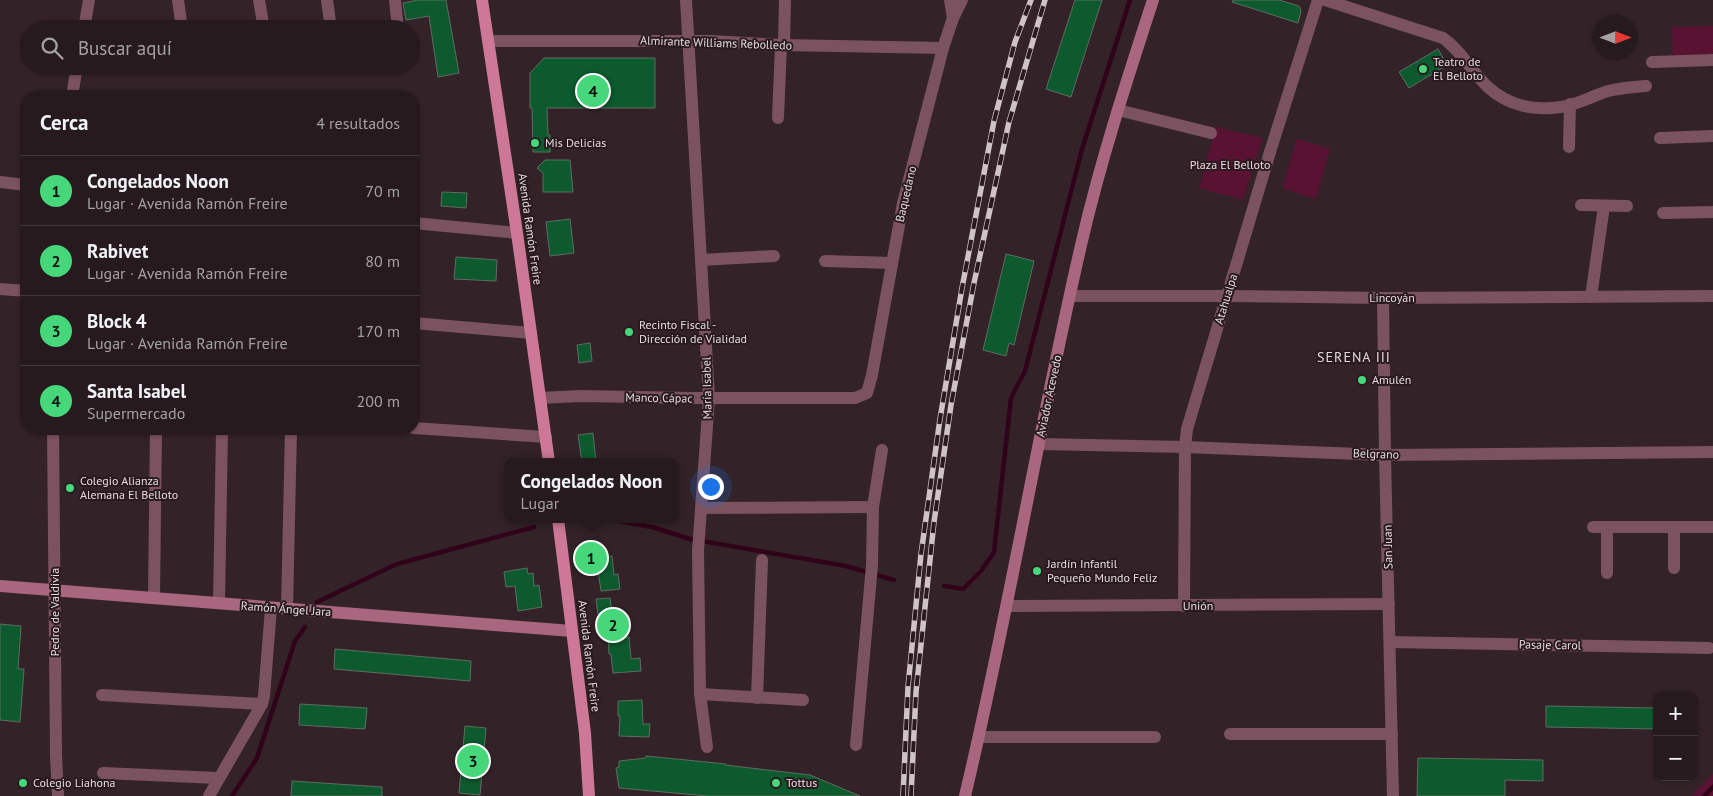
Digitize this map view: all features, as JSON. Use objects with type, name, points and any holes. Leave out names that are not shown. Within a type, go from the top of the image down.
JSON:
[{"type":"main road","name":"Avenida Ramón Freire","points":[[482,0],[549,458]]},
{"type":"main road","name":"Aviador Acevedo","points":[[965,796],[1007,606],[1070,296],[1102,164],[1153,0]]},
{"type":"main road","name":"Avenida Ramón Freire","points":[[558,523],[585,733],[589,796]]},
{"type":"main road","name":"Ramón Ángel Jara","points":[[0,586],[572,631]]},
{"type":"street","points":[[86,20],[89,0]]},
{"type":"street","points":[[178,0],[181,20]]},
{"type":"street","points":[[259,0],[262,20]]},
{"type":"street","points":[[327,0],[330,20]]},
{"type":"street","points":[[394,0],[397,20]]},
{"type":"street","name":"María Isabel","points":[[686,0],[709,398],[698,551],[700,694],[707,747]]},
{"type":"street","points":[[778,118],[785,0]]},
{"type":"street","points":[[950,0],[953,18]]},
{"type":"street","name":"Baquedano","points":[[867,393],[872,375],[903,203],[943,48],[953,18],[962,0]]},
{"type":"street","name":"Atahualpa","points":[[1184,606],[1185,447],[1187,429],[1318,0]]},
{"type":"street","points":[[1324,0],[1443,38],[1452,44],[1488,87],[1498,96],[1515,105],[1538,108],[1561,107],[1608,91],[1646,86]]},
{"type":"street","name":"Almirante Williams Rebolledo","points":[[488,41],[688,41],[943,48]]},
{"type":"street","points":[[1652,62],[1713,60]]},
{"type":"street","points":[[73,90],[76,75]]},
{"type":"street","points":[[1569,147],[1570,104]]},
{"type":"street","points":[[1118,110],[1211,133]]},
{"type":"street","points":[[1660,138],[1713,136]]},
{"type":"street","points":[[0,182],[20,184]]},
{"type":"street","points":[[1580,205],[1627,206]]},
{"type":"street","points":[[1591,297],[1604,206]]},
{"type":"street","points":[[1663,213],[1713,212]]},
{"type":"street","points":[[420,224],[517,233]]},
{"type":"street","points":[[701,260],[774,256]]},
{"type":"street","points":[[824,261],[892,263]]},
{"type":"street","points":[[0,289],[20,291]]},
{"type":"street","name":"Lincoyán","points":[[1070,296],[1383,298],[1713,296]]},
{"type":"street","name":"San Juan","points":[[1383,298],[1393,796]]},
{"type":"street","points":[[420,324],[531,333]]},
{"type":"street","name":"Manco Cápac","points":[[540,398],[580,396],[855,398],[867,393]]},
{"type":"street","points":[[420,428],[546,437]]},
{"type":"street","name":"Pedro de Valdivia","points":[[53,435],[58,796]]},
{"type":"street","points":[[154,598],[156,435]]},
{"type":"street","points":[[219,603],[222,435]]},
{"type":"street","points":[[287,609],[291,435]]},
{"type":"street","name":"Belgrano","points":[[1039,444],[1185,447],[1385,455],[1713,452]]},
{"type":"street","points":[[856,745],[872,565],[873,507],[882,450]]},
{"type":"street","points":[[701,508],[873,507]]},
{"type":"street","points":[[1593,527],[1713,527]]},
{"type":"street","points":[[1607,528],[1607,573]]},
{"type":"street","points":[[1674,528],[1674,568]]},
{"type":"street","points":[[757,698],[762,560]]},
{"type":"street","name":"Unión","points":[[1007,606],[1389,604]]},
{"type":"street","points":[[209,796],[262,704],[271,608]]},
{"type":"street","name":"Pasaje Carol","points":[[1390,642],[1709,648]]},
{"type":"street","points":[[700,694],[803,700]]},
{"type":"street","points":[[102,695],[262,704]]},
{"type":"street","points":[[1230,734],[1392,734]]},
{"type":"street","points":[[979,737],[1155,737]]},
{"type":"street","points":[[103,773],[218,778]]},
{"type":"green space","points":[[1713,26],[1713,56],[1673,57],[1672,27]]},
{"type":"green space","name":"Plaza El Belloto","points":[[1216,127],[1263,138],[1243,200],[1199,188]]},
{"type":"green space","points":[[1297,139],[1330,149],[1316,199],[1282,188]]},
{"type":"green space","points":[[1713,774],[1713,796],[1691,796]]},
{"type":"building","points":[[418,0],[446,0],[459,73],[438,77],[429,16],[406,20],[403,3]]},
{"type":"building","points":[[1075,0],[1102,0],[1071,97],[1046,89]]},
{"type":"building","points":[[1233,0],[1279,0],[1299,6],[1301,11],[1298,23],[1232,2]]},
{"type":"building","name":"Teatro de El Belloto","points":[[1438,49],[1447,65],[1409,88],[1399,72]]},
{"type":"building","points":[[544,58],[655,58],[655,108],[547,108],[550,152],[533,152],[530,73]]},
{"type":"building","points":[[545,160],[570,160],[573,192],[543,192],[543,173],[537,168]]},
{"type":"building","points":[[442,192],[467,193],[466,208],[441,206]]},
{"type":"building","points":[[570,219],[574,253],[550,256],[546,222]]},
{"type":"building","points":[[1006,254],[1034,261],[1014,345],[1009,343],[1006,356],[983,350]]},
{"type":"building","points":[[456,257],[497,260],[496,281],[454,279]]},
{"type":"building","points":[[590,343],[592,361],[579,363],[577,345]]},
{"type":"building","points":[[593,433],[596,458],[581,458],[578,435]]},
{"type":"building","points":[[612,556],[614,575],[618,574],[620,589],[601,591],[596,557]]},
{"type":"building","points":[[527,568],[528,574],[533,573],[534,586],[539,585],[542,607],[518,611],[515,586],[506,587],[504,572]]},
{"type":"building","points":[[610,598],[612,613],[598,614],[596,599]]},
{"type":"building","points":[[620,616],[622,637],[629,637],[631,659],[640,658],[641,671],[613,673],[611,654],[609,654],[608,633],[605,633],[604,618]]},
{"type":"building","points":[[0,624],[21,626],[18,669],[24,669],[20,722],[0,720]]},
{"type":"building","points":[[335,649],[471,661],[470,681],[334,669]]},
{"type":"building","points":[[642,700],[643,724],[650,724],[649,737],[619,736],[620,716],[618,716],[618,701]]},
{"type":"building","points":[[300,704],[367,708],[365,729],[299,725]]},
{"type":"building","points":[[1546,706],[1653,708],[1653,729],[1546,727]]},
{"type":"building","points":[[465,726],[486,728],[480,795],[459,793]]},
{"type":"building","points":[[646,756],[810,775],[860,796],[708,796],[619,788],[616,768],[619,767],[619,761],[646,758]]},
{"type":"building","points":[[1418,758],[1543,760],[1543,781],[1505,780],[1505,796],[1417,796]]},
{"type":"building","points":[[292,781],[382,787],[382,796],[291,796]]},
{"type":"waterway","points":[[944,586],[963,589],[981,571],[994,552],[1011,398],[1025,371],[1082,149],[1130,0]]},
{"type":"waterway","points":[[630,523],[652,527],[690,539],[846,566],[894,580]]},
{"type":"waterway","points":[[317,602],[397,564],[534,527]]},
{"type":"waterway","points":[[232,796],[257,758],[295,641],[305,627]]},
{"type":"waterway","points":[[1704,796],[1713,787]]},
{"type":"railway","points":[[903,796],[908,687],[921,554],[940,419],[962,288],[994,121],[1015,42],[1031,0]]},
{"type":"railway","points":[[911,796],[916,692],[934,522],[951,405],[974,283],[1009,122],[1045,0]]},
{"type":"place","name":"Teatro de El Belloto","points":[[1423,69]]},
{"type":"place","name":"Santa Isabel","points":[[593,91]]},
{"type":"place","name":"Mis Delicias","points":[[535,143]]},
{"type":"place","name":"Recinto Fiscal - Dirección de Vialidad","points":[[629,332]]},
{"type":"place","name":"Amulén","points":[[1362,380]]},
{"type":"place","name":"Colegio Alianza Alemana El Belloto","points":[[70,488]]},
{"type":"place","name":"Congelados Noon","points":[[591,558]]},
{"type":"place","name":"Jardín Infantil Pequeño Mundo Feliz","points":[[1037,571]]},
{"type":"place","name":"Rabivet","points":[[613,625]]},
{"type":"place","name":"Block 4","points":[[473,761]]},
{"type":"place","name":"Colegio Liahona","points":[[23,783]]},
{"type":"place","name":"Tottus","points":[[776,783]]},
{"type":"district","name":"SERENA III","points":[[1354,357]]}]
